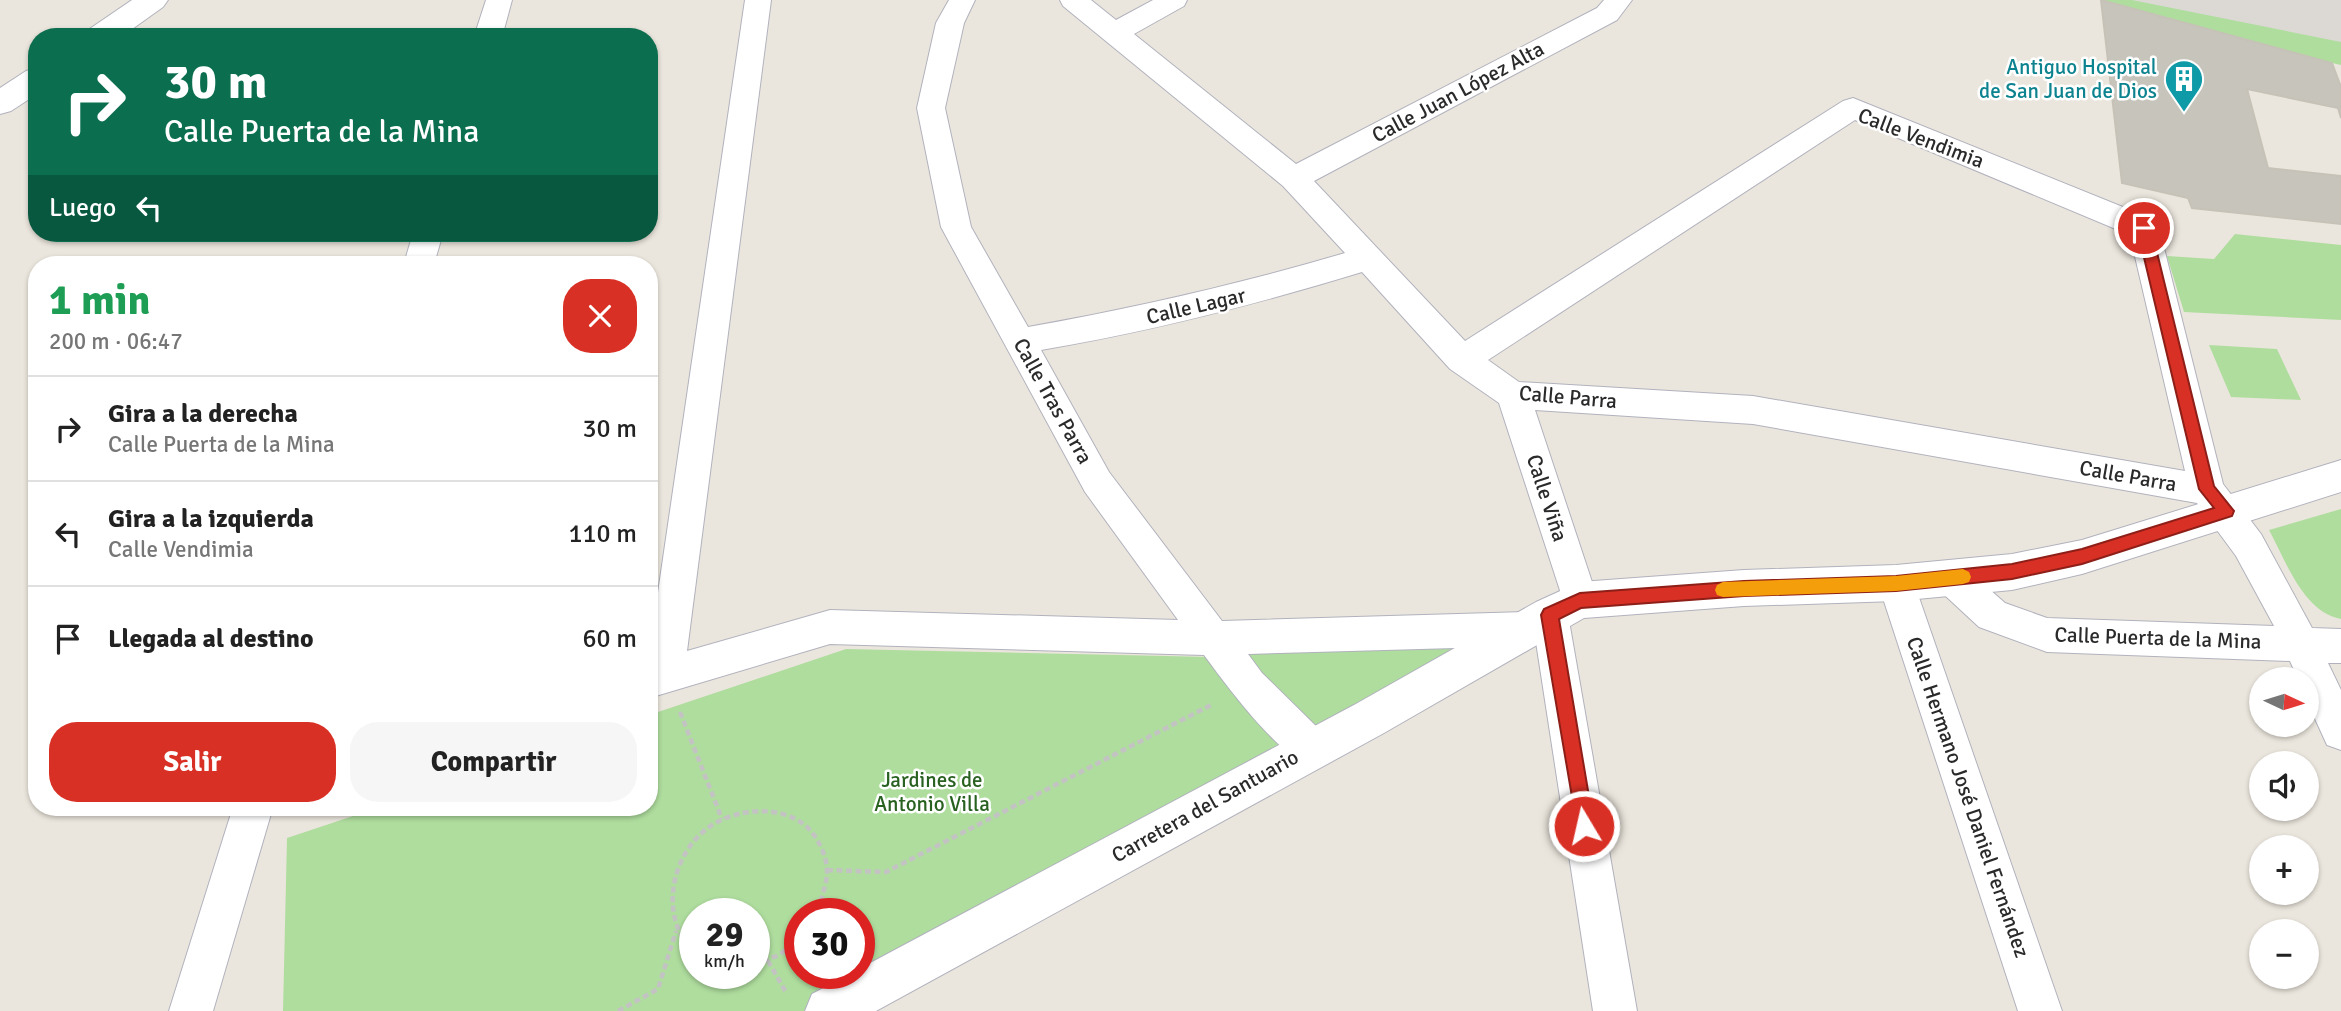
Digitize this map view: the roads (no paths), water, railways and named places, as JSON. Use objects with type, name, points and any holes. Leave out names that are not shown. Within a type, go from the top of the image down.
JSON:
[{"type":"street","points":[[112,28],[153,0]]},
{"type":"street","points":[[491,28],[499,0]]},
{"type":"street","points":[[658,670],[758,0]]},
{"type":"street","name":"Calle Tras Parra","points":[[962,0],[950,23],[931,108],[956,227],[1097,481],[1249,686],[1311,748]]},
{"type":"street","name":"Calle Parra","points":[[1073,0],[1294,178],[1462,360],[1513,395],[1753,410],[2217,500]]},
{"type":"street","points":[[1115,33],[1174,0]]},
{"type":"street","name":"Calle Juan López Alta","points":[[1294,178],[1607,14],[1619,0]]},
{"type":"street","points":[[0,103],[28,85]]},
{"type":"street","name":"Calle Vendimia","points":[[1462,360],[1853,108],[2144,228],[2217,500]]},
{"type":"street","name":"Calle Lagar","points":[[1021,341],[1129,323],[1232,299],[1368,258]]},
{"type":"street","name":"Calle Viña","points":[[1513,395],[1552,615],[1615,1011]]},
{"type":"street","points":[[658,677],[830,627],[1212,638],[1552,615],[1744,588],[1896,583],[2012,572],[2082,557],[2217,500],[2273,499],[2341,476]]},
{"type":"street","points":[[2217,500],[2263,565],[2341,732]]},
{"type":"street","name":"Calle Puerta de la Mina","points":[[1951,578],[1992,615],[2047,635],[2341,646]]},
{"type":"street","name":"Calle Hermano José Daniel Fernández","points":[[1896,583],[2040,1011]]},
{"type":"street","name":"Carretera del Santuario","points":[[810,1006],[1369,719],[1552,615]]},
{"type":"street","points":[[191,1011],[250,816]]},
{"type":"place","name":"Antiguo Hospital de San Juan de Dios","points":[[2184,113]]},
{"type":"park label","name":"Jardines de Antonio Villa","points":[[932,792]]}]
